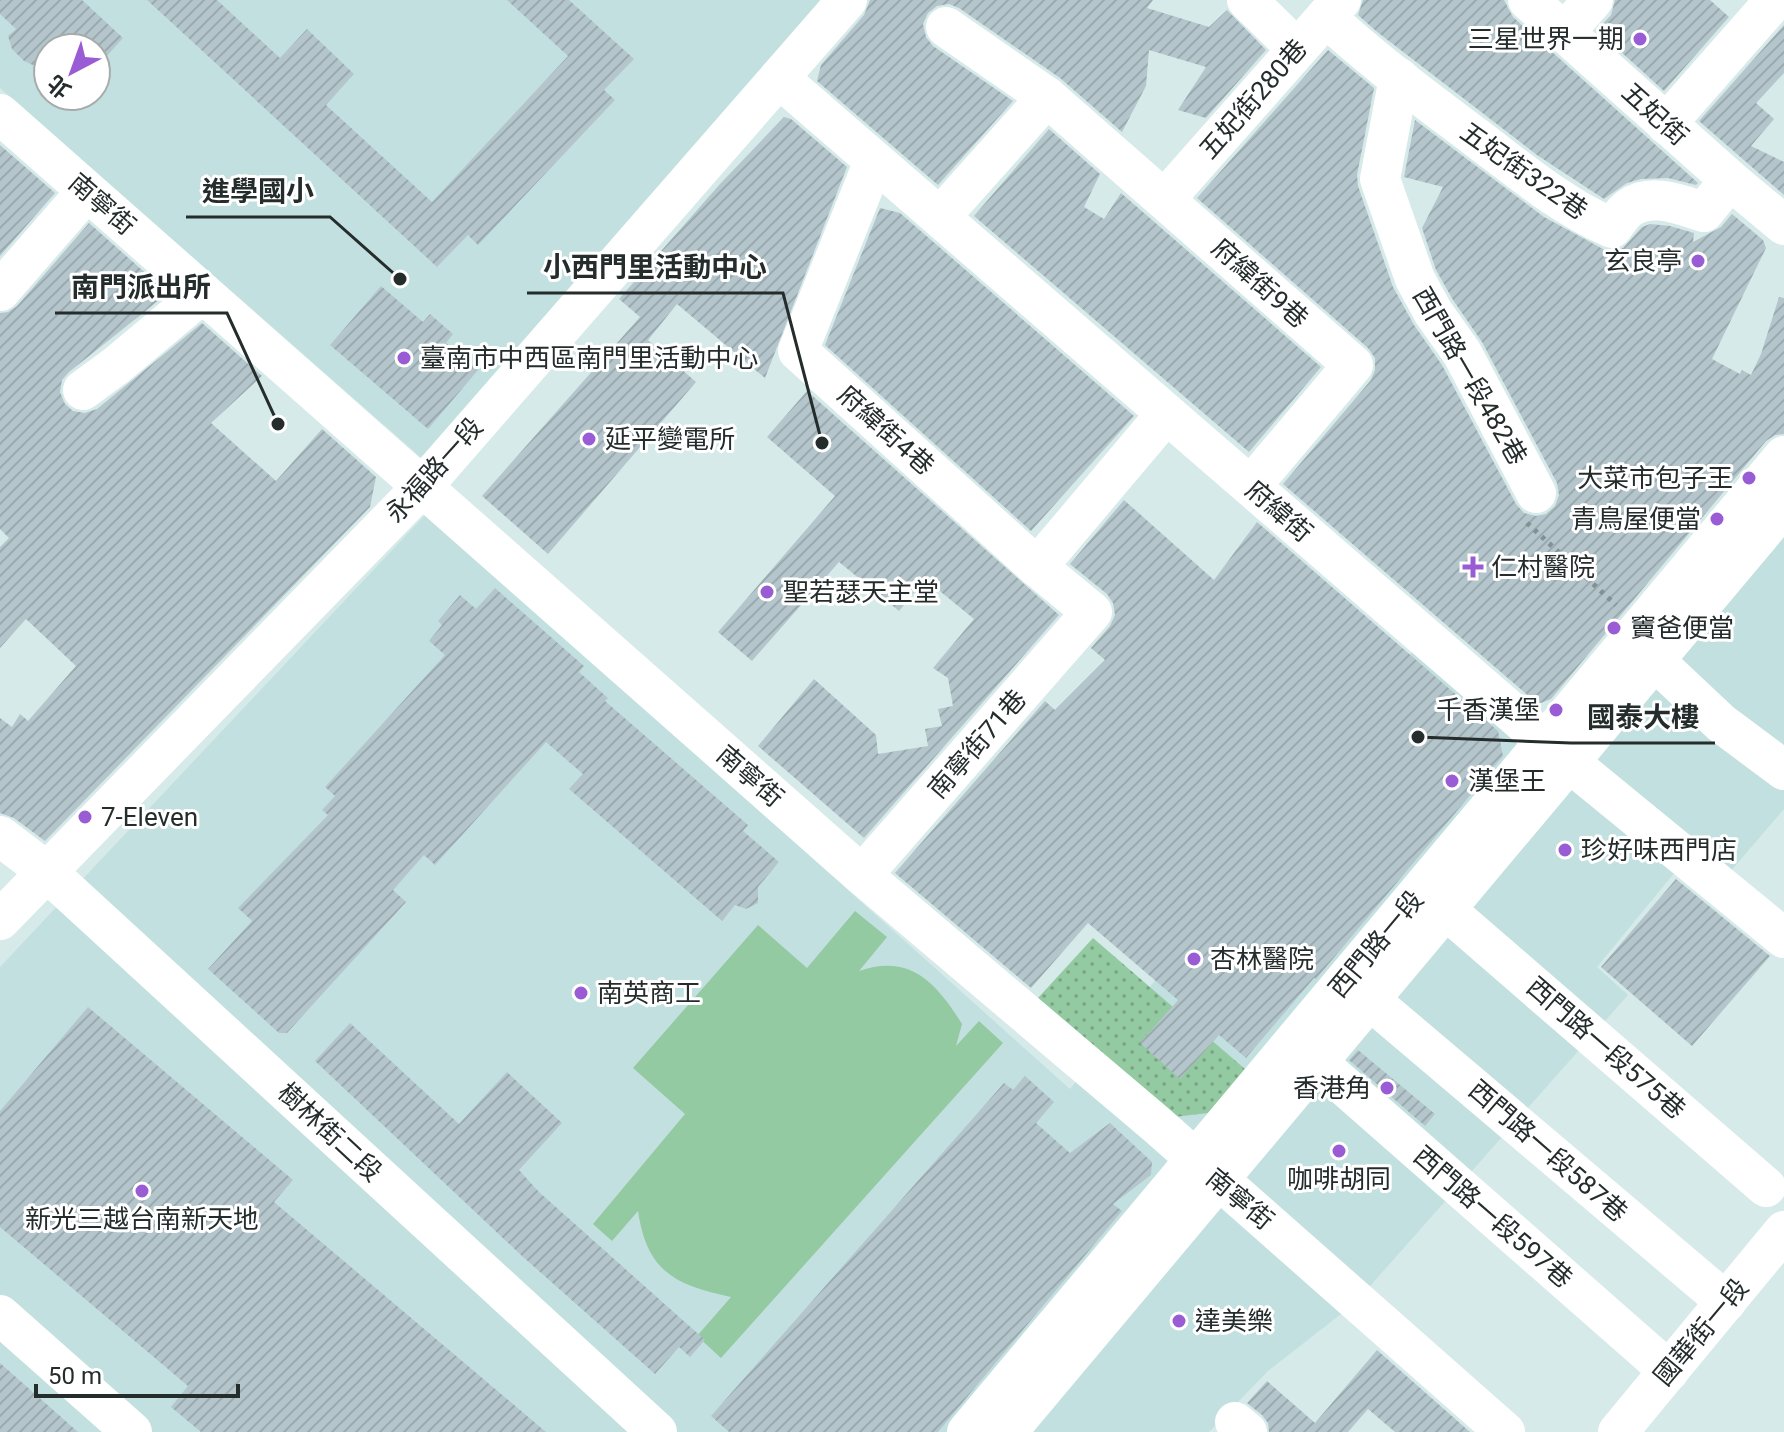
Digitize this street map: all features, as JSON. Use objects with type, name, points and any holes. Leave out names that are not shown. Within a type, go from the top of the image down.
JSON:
[{"type":"street","name":"永福路一段","points":[[0,920],[422,487],[847,0]]},
{"type":"street","points":[[1247,0],[1297,49]]},
{"type":"street","name":"五妃街","points":[[1528,0],[1784,225]]},
{"type":"street","points":[[1564,33],[1593,0]]},
{"type":"street","points":[[1666,124],[1775,0]]},
{"type":"street","name":"五妃街280巷","points":[[1165,199],[1333,9]]},
{"type":"street","name":"五妃街322巷","points":[[1333,9],[1399,78],[1586,217],[1612,228],[1630,207],[1647,201],[1671,201],[1704,212],[1730,180]]},
{"type":"street","name":"府緯街9巷","points":[[946,27],[1047,97],[1353,365],[1251,486]]},
{"type":"street","name":"府緯街","points":[[779,78],[1557,752],[1784,938]]},
{"type":"street","name":"西門路一段482巷","points":[[1399,78],[1380,179],[1415,279],[1433,312],[1462,353],[1536,493]]},
{"type":"street","points":[[940,217],[1047,97]]},
{"type":"street","name":"南寧街","points":[[2,119],[862,875],[1144,1114],[1505,1432]]},
{"type":"street","name":"府緯街4巷","points":[[874,161],[798,351],[1037,567],[1092,612]]},
{"type":"street","points":[[0,291],[87,191]]},
{"type":"street","points":[[83,390],[203,293]]},
{"type":"street","points":[[1037,567],[1166,414]]},
{"type":"street","name":"西門路一段","points":[[967,1432],[1206,1170],[1557,752],[1647,644],[1784,456]]},
{"type":"street","name":"西門路一段","points":[[1647,644],[1784,506]]},
{"type":"street","name":"南寧街71巷","points":[[862,875],[1092,612]]},
{"type":"street","points":[[1647,644],[1721,723],[1784,770]]},
{"type":"street","name":"西門路一段","points":[[1007,1432],[1206,1170],[1317,1062],[1445,909],[1557,752]]},
{"type":"street","name":"樹林街二段","points":[[0,836],[46,871],[657,1432]]},
{"type":"street","name":"西門路一段575巷","points":[[1445,909],[1766,1187]]},
{"type":"street","name":"西門路一段587巷","points":[[1370,1000],[1726,1302]]},
{"type":"street","name":"西門路一段597巷","points":[[1317,1062],[1669,1371]]},
{"type":"street","name":"國華街一段","points":[[1618,1432],[1784,1231]]},
{"type":"street","points":[[0,1315],[132,1432]]},
{"type":"path","name":"西門路一段482巷","points":[[1536,493],[1526,525],[1647,644]]},
{"type":"shaded area","points":[[0,0],[821,0],[425,461],[0,88]]},
{"type":"shaded area","points":[[427,513],[1070,1089],[1416,647],[1576,786],[1784,534],[1784,809],[1717,887],[1685,860],[1597,967],[1628,995],[1355,1303],[1268,1371],[1209,1432],[0,1432],[0,967]]},
{"type":"green space","points":[[855,911],[887,937],[859,971],[877,966],[894,966],[921,976],[943,996],[962,1024],[956,1046],[979,1021],[1003,1043],[721,1358],[697,1336],[731,1297],[694,1287],[666,1272],[648,1248],[638,1211],[612,1241],[593,1224],[685,1114],[633,1068],[758,925],[807,968]]},
{"type":"green space","points":[[1093,938],[1245,1069],[1208,1113],[1174,1117],[1038,998]]},
{"type":"building","points":[[0,0],[82,0],[123,38],[112,50],[112,32],[32,32],[32,65],[12,49],[8,36],[16,29],[0,14]]},
{"type":"building","points":[[147,0],[217,0],[280,58],[307,29],[354,74],[326,105],[432,202],[568,56],[507,0],[569,0],[634,59],[604,90],[615,100],[478,245],[468,235],[437,267]]},
{"type":"building","points":[[870,0],[1153,0],[1147,8],[1209,27],[1227,10],[1266,50],[1206,118],[1178,110],[1206,67],[1149,50],[1146,86],[1122,132],[1060,78],[959,8],[949,4],[937,6],[928,13],[923,24],[926,37],[933,46],[1013,101],[938,185],[817,81],[821,65],[864,15]]},
{"type":"building","points":[[1363,0],[1504,0],[1513,17],[1698,183],[1668,178],[1641,179],[1627,183],[1604,199],[1537,155],[1376,31],[1358,15]]},
{"type":"building","name":"三星世界一期","points":[[1615,0],[1710,0],[1729,17],[1664,91],[1597,30],[1611,15]]},
{"type":"building","points":[[1784,25],[1784,73],[1756,103],[1774,119],[1751,146],[1784,162],[1784,195],[1699,121]]},
{"type":"building","points":[[1328,50],[1374,88],[1357,175],[1358,186],[1393,287],[1414,325],[1442,365],[1516,504],[1524,513],[1536,516],[1546,514],[1555,506],[1559,495],[1557,483],[1482,342],[1436,270],[1422,228],[1443,187],[1404,177],[1415,120],[1544,217],[1603,249],[1613,251],[1623,248],[1642,227],[1650,224],[1694,233],[1693,242],[1721,227],[1732,214],[1763,240],[1766,248],[1712,359],[1740,374],[1742,370],[1751,375],[1779,297],[1784,298],[1784,434],[1766,441],[1551,699],[1538,704],[1283,484],[1371,380],[1375,358],[1368,348],[1197,198]]},
{"type":"building","points":[[784,117],[791,119],[847,167],[765,378],[677,304],[648,340],[696,382],[548,554],[482,496],[640,317],[619,299],[720,184]]},
{"type":"building","points":[[1049,129],[1100,174],[1084,207],[1104,219],[1121,193],[1321,367],[1249,452],[974,216]]},
{"type":"building","points":[[0,145],[55,193],[0,256]]},
{"type":"building","points":[[880,208],[900,213],[1134,416],[1031,531],[825,345]]},
{"type":"building","points":[[89,223],[168,293],[69,372],[62,380],[60,392],[65,404],[73,411],[85,413],[97,409],[202,323],[262,376],[211,423],[276,481],[322,429],[376,477],[370,507],[45,841],[14,818],[0,813],[0,718],[12,727],[20,714],[28,721],[76,666],[26,619],[0,648],[0,547],[9,538],[0,529],[0,313],[17,306]]},
{"type":"building","name":"臺南市中西區南門里活動中心","points":[[381,286],[423,322],[430,314],[453,334],[446,343],[478,370],[428,429],[330,345]]},
{"type":"building","points":[[807,391],[1059,615],[864,838],[758,746],[814,679],[876,735],[878,754],[928,746],[925,729],[942,726],[938,709],[953,706],[948,678],[933,668],[974,619],[925,579],[899,611],[839,562],[752,661],[718,632],[835,496],[767,437]]},
{"type":"building","points":[[1124,500],[1214,580],[1257,522],[1498,731],[1503,756],[1246,1058],[1219,1035],[1180,1079],[1140,1043],[1178,1000],[1088,923],[1031,988],[895,873],[1045,701],[1055,710],[1105,660],[1091,648],[1110,626],[1115,615],[1113,603],[1107,594],[1070,564]]},
{"type":"building","points":[[495,588],[584,666],[579,672],[608,698],[605,701],[748,825],[743,831],[779,862],[758,887],[758,903],[746,909],[735,905],[722,921],[569,789],[583,774],[546,742],[435,865],[424,855],[393,890],[406,902],[287,1033],[279,1033],[208,969],[252,921],[238,908],[328,815],[322,810],[335,796],[325,787],[445,655],[429,641],[442,625],[438,621],[460,595],[476,609]]},
{"type":"building","points":[[1676,879],[1770,956],[1692,1046],[1601,967]]},
{"type":"building","name":"新光三越台南新天地","points":[[88,1007],[293,1180],[274,1202],[546,1432],[201,1432],[171,1407],[188,1386],[0,1227],[0,1111]]},
{"type":"building","points":[[350,1023],[459,1124],[507,1072],[562,1123],[519,1170],[539,1192],[705,1340],[690,1357],[679,1347],[655,1374],[522,1256],[315,1061]]},
{"type":"building","name":"香港角","points":[[1358,1050],[1435,1114],[1425,1126],[1349,1060]]},
{"type":"building","points":[[1025,1076],[1054,1102],[1036,1123],[1070,1153],[1110,1123],[1152,1162],[1151,1175],[1113,1204],[1122,1211],[938,1432],[729,1432],[711,1416],[1004,1083],[1013,1090]]},
{"type":"building","points":[[1377,1350],[1470,1432],[1395,1432],[1368,1409],[1348,1432],[1269,1432],[1268,1423],[1262,1415],[1247,1403],[1267,1381],[1315,1423]]},
{"type":"building","points":[[0,1363],[78,1432],[0,1432]]},
{"type":"place","name":"三星世界一期","points":[[1640,39]]},
{"type":"place","name":"玄良亭","points":[[1698,261]]},
{"type":"place","name":"進學國小","points":[[400,279]]},
{"type":"place","name":"臺南市中西區南門里活動中心","points":[[404,358]]},
{"type":"place","name":"南門派出所","points":[[278,424]]},
{"type":"place","name":"延平變電所","points":[[589,439]]},
{"type":"place","name":"小西門里活動中心","points":[[822,443]]},
{"type":"place","name":"大菜市包子王","points":[[1749,478]]},
{"type":"place","name":"青鳥屋便當","points":[[1717,519]]},
{"type":"place","name":"仁村醫院","points":[[1473,567]]},
{"type":"place","name":"聖若瑟天主堂","points":[[767,592]]},
{"type":"place","name":"竇爸便當","points":[[1614,628]]},
{"type":"place","name":"千香漢堡","points":[[1556,710]]},
{"type":"place","name":"國泰大樓","points":[[1418,737]]},
{"type":"place","name":"漢堡王","points":[[1452,781]]},
{"type":"place","name":"7-Eleven","points":[[85,817]]},
{"type":"place","name":"珍好味西門店","points":[[1565,850]]},
{"type":"place","name":"杏林醫院","points":[[1194,959]]},
{"type":"place","name":"南英商工","points":[[581,993]]},
{"type":"place","name":"香港角","points":[[1387,1088]]},
{"type":"place","name":"咖啡胡同","points":[[1339,1151]]},
{"type":"place","name":"新光三越台南新天地","points":[[142,1191]]},
{"type":"place","name":"達美樂","points":[[1179,1321]]}]
